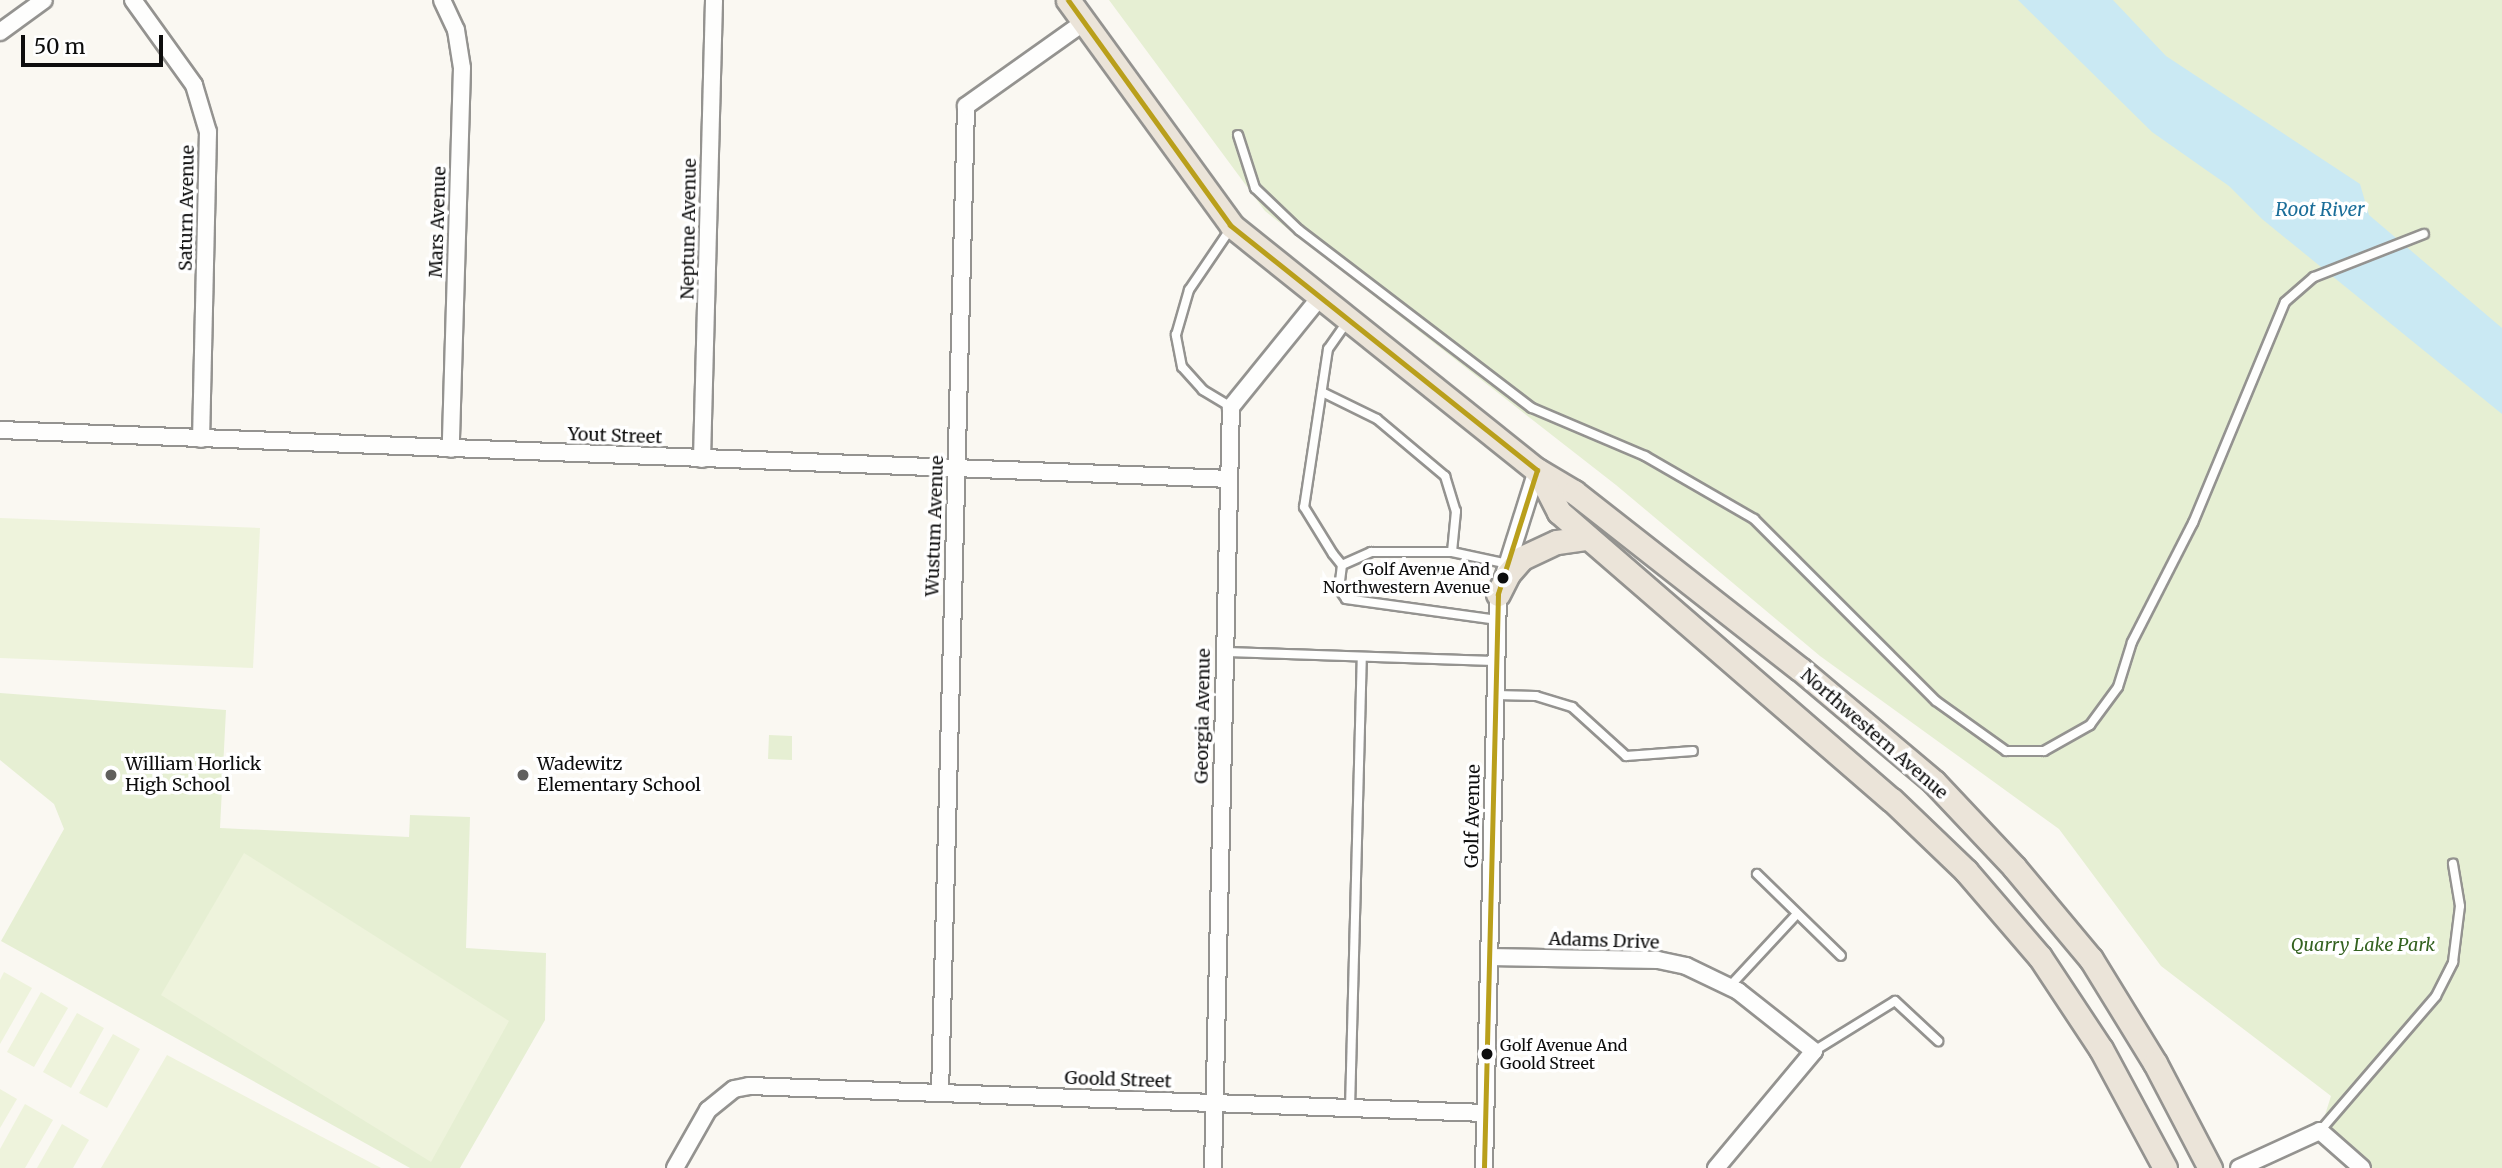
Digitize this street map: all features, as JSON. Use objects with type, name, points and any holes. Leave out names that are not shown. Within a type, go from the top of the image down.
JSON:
[{"type":"main road","name":"Northwestern Avenue","points":[[1068,0],[1232,226],[1537,470],[1574,492],[1778,652],[1934,782],[2014,867],[2091,959],[2155,1063],[2210,1168]]},
{"type":"main road","name":"Northwestern Avenue","points":[[1537,470],[1559,512],[1892,800],[1966,871],[2040,957],[2107,1060],[2165,1168]]},
{"type":"main road","points":[[1498,594],[1508,574],[1530,553],[1587,538]]},
{"type":"street","points":[[0,32],[44,0]]},
{"type":"street","name":"Saturn Avenue","points":[[133,0],[194,85],[208,132],[201,439]]},
{"type":"street","name":"Mars Avenue","points":[[442,0],[456,30],[462,68],[451,449]]},
{"type":"street","name":"Neptune Avenue","points":[[702,459],[714,0]]},
{"type":"street","name":"Wustum Avenue","points":[[940,1093],[966,106],[1084,22]]},
{"type":"street","points":[[1231,407],[1320,297]]},
{"type":"street","name":"Georgia Avenue","points":[[1213,1168],[1212,1102],[1231,407]]},
{"type":"street","name":"Yout Street","points":[[0,430],[1229,479]]},
{"type":"street","name":"Golf Avenue","points":[[1484,1168],[1498,594],[1537,470]]},
{"type":"street","name":"Adams Drive","points":[[1489,957],[1658,960],[1686,966],[1730,986],[1814,1051]]},
{"type":"street","points":[[1716,1168],[1814,1051]]},
{"type":"street","name":"Goold Street","points":[[675,1168],[708,1110],[734,1089],[749,1086],[1485,1113]]},
{"type":"street","points":[[2239,1168],[2320,1131],[2362,1168]]},
{"type":"lane","points":[[1238,135],[1255,188],[1299,230],[1532,408],[1646,456],[1754,519],[1936,701],[2006,751],[2044,751],[2090,725],[2118,687],[2132,642],[2193,523],[2285,302],[2314,277],[2424,234]]},
{"type":"lane","points":[[1231,407],[1203,390],[1182,367],[1176,335],[1189,289],[1232,226]]},
{"type":"lane","points":[[1349,320],[1328,349],[1304,507],[1342,565],[1339,589],[1346,599],[1498,620]]},
{"type":"lane","points":[[1322,392],[1377,419],[1445,476],[1456,511],[1452,552]]},
{"type":"lane","points":[[1342,565],[1371,552],[1452,552],[1508,564]]},
{"type":"lane","points":[[1224,652],[1496,661]]},
{"type":"lane","points":[[1350,1108],[1362,657]]},
{"type":"lane","points":[[1496,695],[1536,696],[1572,707],[1626,756],[1693,751]]},
{"type":"lane","points":[[2320,1131],[2436,996],[2453,962],[2460,906],[2453,864]]},
{"type":"lane","points":[[1757,874],[1841,956]]},
{"type":"lane","points":[[1730,986],[1797,914]]},
{"type":"lane","points":[[1814,1051],[1895,1001],[1938,1041]]},
{"type":"green space","name":"Quarry Lake Park","points":[[1109,0],[2502,0],[2502,1168],[2362,1168],[2320,1131],[2331,1096],[2161,966],[2059,829],[1820,656],[1616,485],[1265,211]]},
{"type":"green space","points":[[0,518],[260,528],[253,668],[0,658]]},
{"type":"green space","points":[[0,693],[226,710],[220,828],[409,837],[410,815],[470,817],[466,948],[546,953],[545,1020],[460,1168],[410,1168],[1,941],[64,829],[54,804],[0,760]]},
{"type":"green space","points":[[769,735],[792,736],[792,760],[768,759]]},
{"type":"green space","points":[[244,853],[509,1021],[431,1162],[161,995]]},
{"type":"green space","points":[[4,972],[32,988],[0,1044],[0,980]]},
{"type":"green space","points":[[41,992],[68,1008],[34,1067],[7,1052]]},
{"type":"green space","points":[[77,1013],[104,1028],[71,1088],[43,1072]]},
{"type":"green space","points":[[113,1034],[140,1049],[107,1108],[79,1093]]},
{"type":"green space","points":[[167,1055],[381,1168],[101,1168]]},
{"type":"green space","points":[[0,1089],[17,1099],[0,1128]]},
{"type":"green space","points":[[25,1104],[53,1120],[25,1168],[0,1168],[0,1149]]},
{"type":"green space","points":[[62,1124],[89,1140],[73,1168],[37,1168]]},
{"type":"water","name":"Root River","points":[[2018,0],[2113,0],[2166,56],[2360,184],[2369,215],[2502,328],[2502,414],[2262,219],[2229,186],[2152,132]]},
{"type":"transit line","points":[[1068,0],[1230,225],[1537,470],[1498,594],[1484,1168]]},
{"type":"place","name":"Golf Avenue And Northwestern Avenue","points":[[1503,578]]},
{"type":"place","name":"William Horlick High School","points":[[111,775]]},
{"type":"place","name":"Wadewitz Elementary School","points":[[523,775]]},
{"type":"place","name":"Golf Avenue And Goold Street","points":[[1487,1054]]}]
